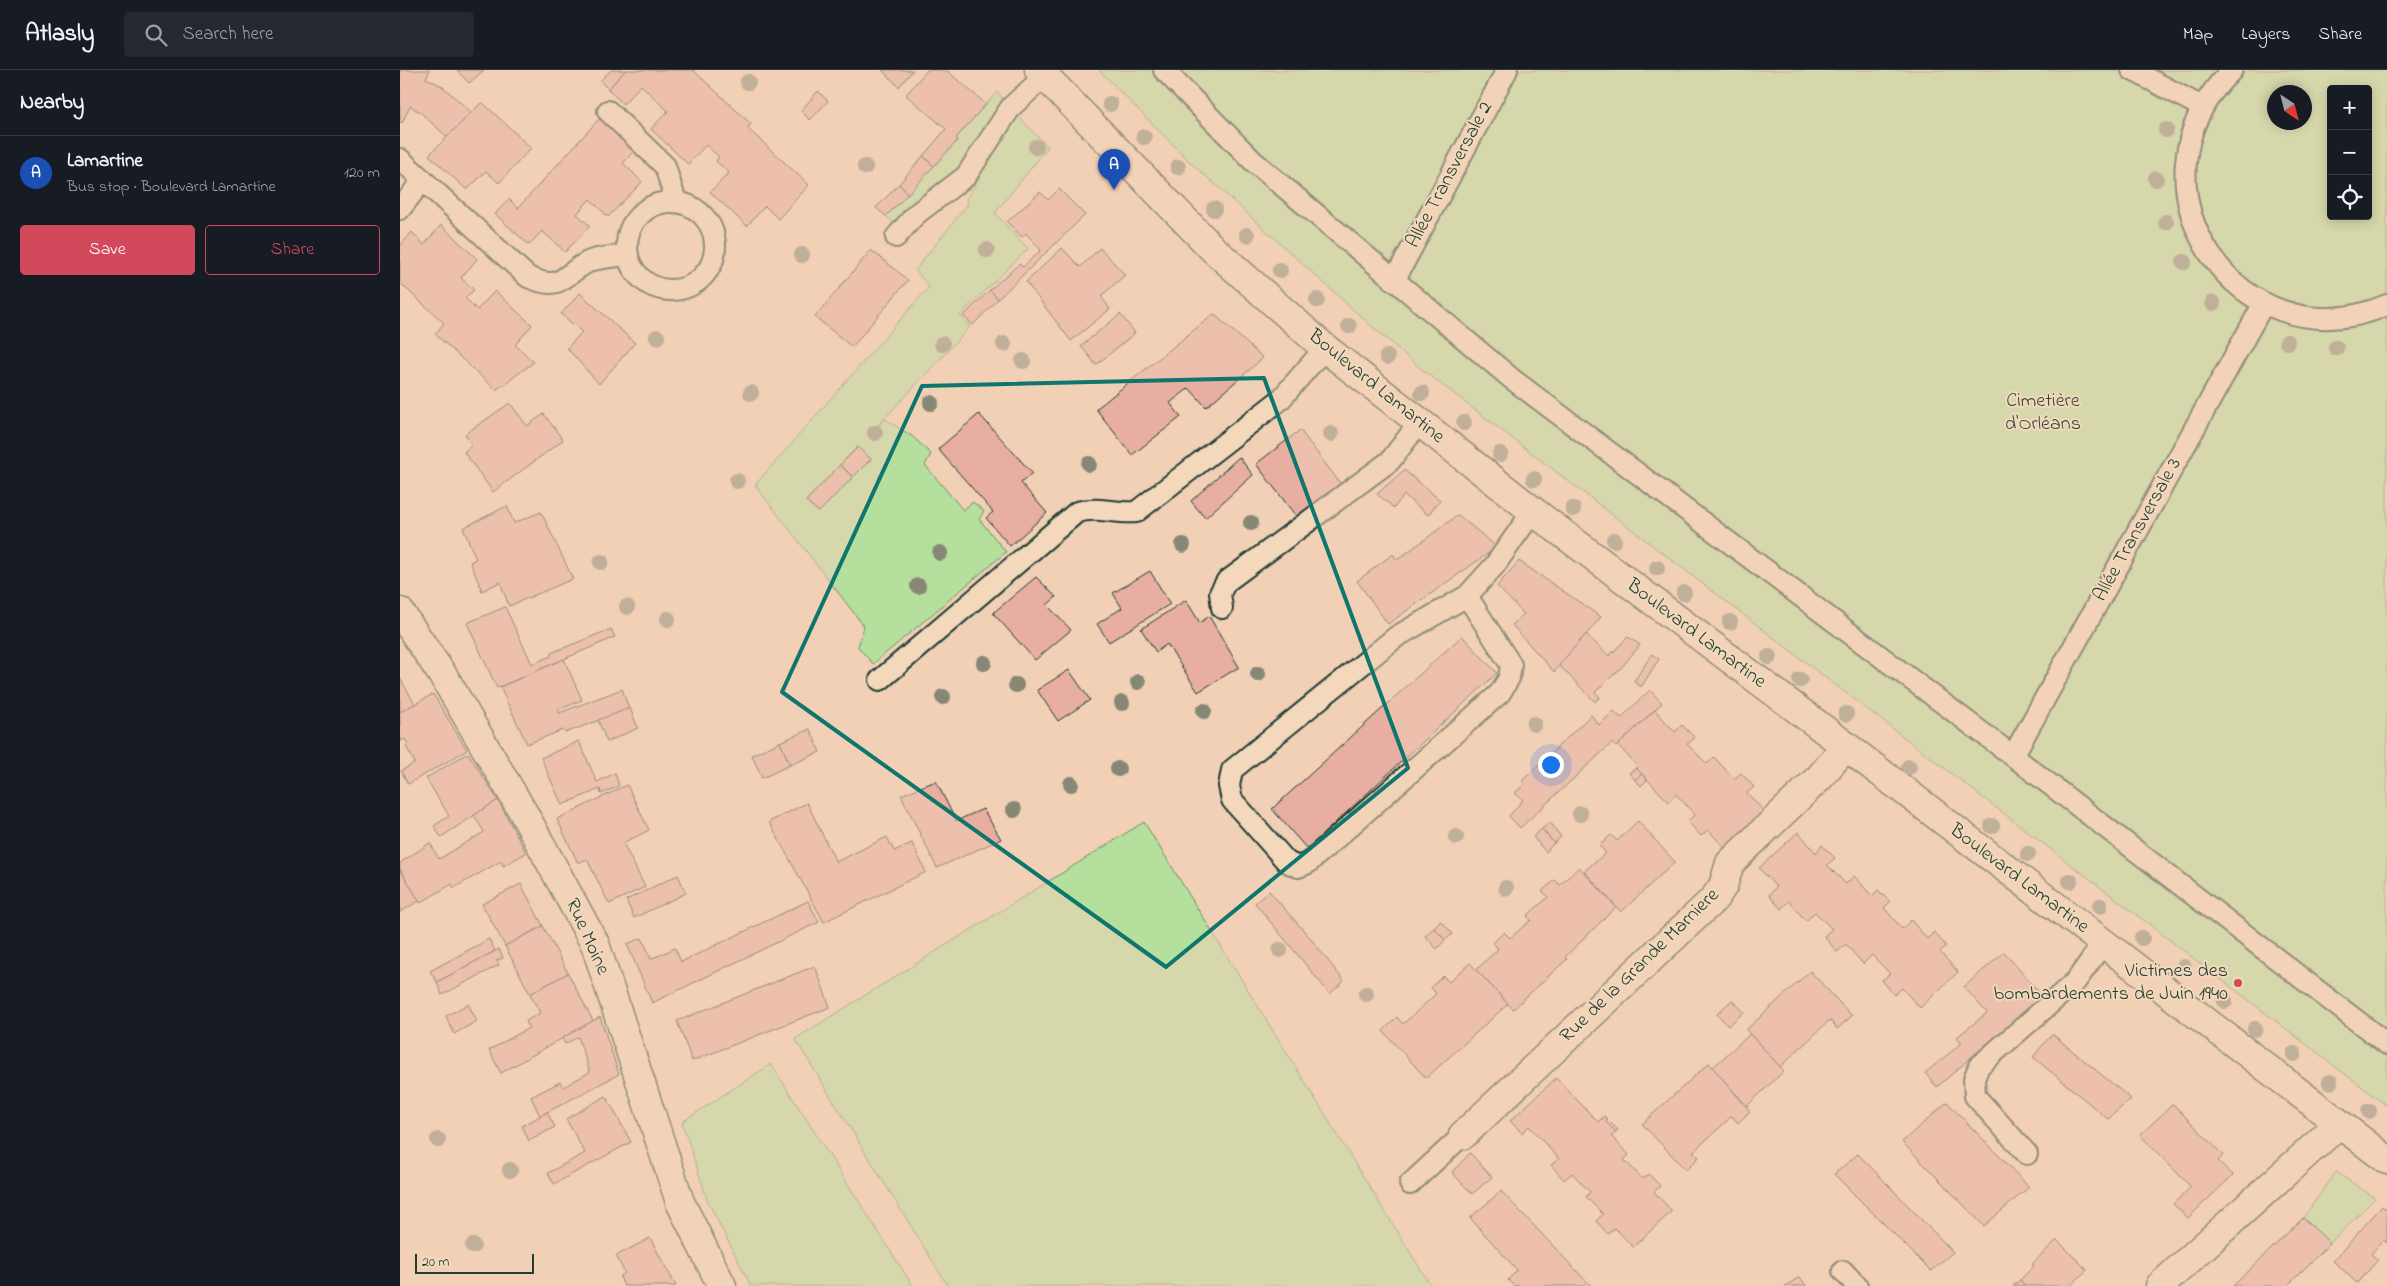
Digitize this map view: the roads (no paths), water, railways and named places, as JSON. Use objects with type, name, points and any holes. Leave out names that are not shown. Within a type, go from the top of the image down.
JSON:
[{"type":"street","name":"Boulevard Lamartine","points":[[1044,72],[1213,249],[1325,348],[1533,511],[1846,746],[2387,1160]]},
{"type":"street","name":"Rue Moine","points":[[400,613],[444,677],[518,803],[594,944],[680,1202],[722,1286]]},
{"type":"street","name":"Rue de la Grande Marniere","points":[[1463,1135],[1714,899],[1723,886],[1730,863],[1820,777],[1846,746]]},
{"type":"street","points":[[2160,1286],[2339,1124]]},
{"type":"lane","points":[[1164,70],[1253,160],[1518,384],[2013,756],[2387,1044]]},
{"type":"lane","name":"Allée Transversale 2","points":[[1394,281],[1507,70]]},
{"type":"lane","points":[[2132,70],[2202,107]]},
{"type":"lane","points":[[2232,70],[2218,83],[2202,107],[2191,134],[2185,162],[2185,191],[2191,219],[2202,245],[2219,269],[2239,288],[2264,303],[2293,315],[2324,318],[2356,316],[2387,305]]},
{"type":"lane","points":[[896,237],[915,215],[966,176],[1011,107],[1044,72],[1299,312],[1662,600],[1831,725],[2387,1149]]},
{"type":"lane","points":[[608,111],[665,166],[676,202]]},
{"type":"lane","points":[[400,159],[528,277],[545,285],[563,280],[589,261],[627,255]]},
{"type":"lane","points":[[400,209],[423,180]]},
{"type":"lane","points":[[676,202],[689,205],[701,213],[711,225],[715,240],[715,255],[709,269],[699,280],[686,288],[671,291],[656,288],[642,280],[632,269],[627,255],[627,241],[630,228],[638,216],[649,208],[662,203],[676,202]]},
{"type":"lane","name":"Allée Transversale 3","points":[[2013,756],[2264,303]]},
{"type":"lane","points":[[880,680],[1077,512],[1091,508],[1124,514],[1136,512],[1280,400],[1325,348]]},
{"type":"lane","points":[[1222,608],[1220,593],[1226,582],[1390,461],[1419,423]]},
{"type":"lane","points":[[1467,596],[1511,665],[1509,678],[1500,693],[1308,863],[1298,867],[1287,862],[1232,800],[1229,786],[1232,770],[1396,637],[1467,596],[1495,565],[1533,511]]},
{"type":"lane","points":[[2027,1154],[1975,1096],[1974,1079],[1979,1066],[2076,981],[2103,943]]},
{"type":"lane","points":[[1410,1184],[1463,1135]]},
{"type":"lane","points":[[1843,1271],[1858,1286]]},
{"type":"place","name":"Lamartine","points":[[1114,190]]},
{"type":"place","name":"Victimes des bombardements de Juin 1940","points":[[2238,983]]},
{"type":"park label","name":"Cimetière d'Orléans","points":[[2043,412]]}]
